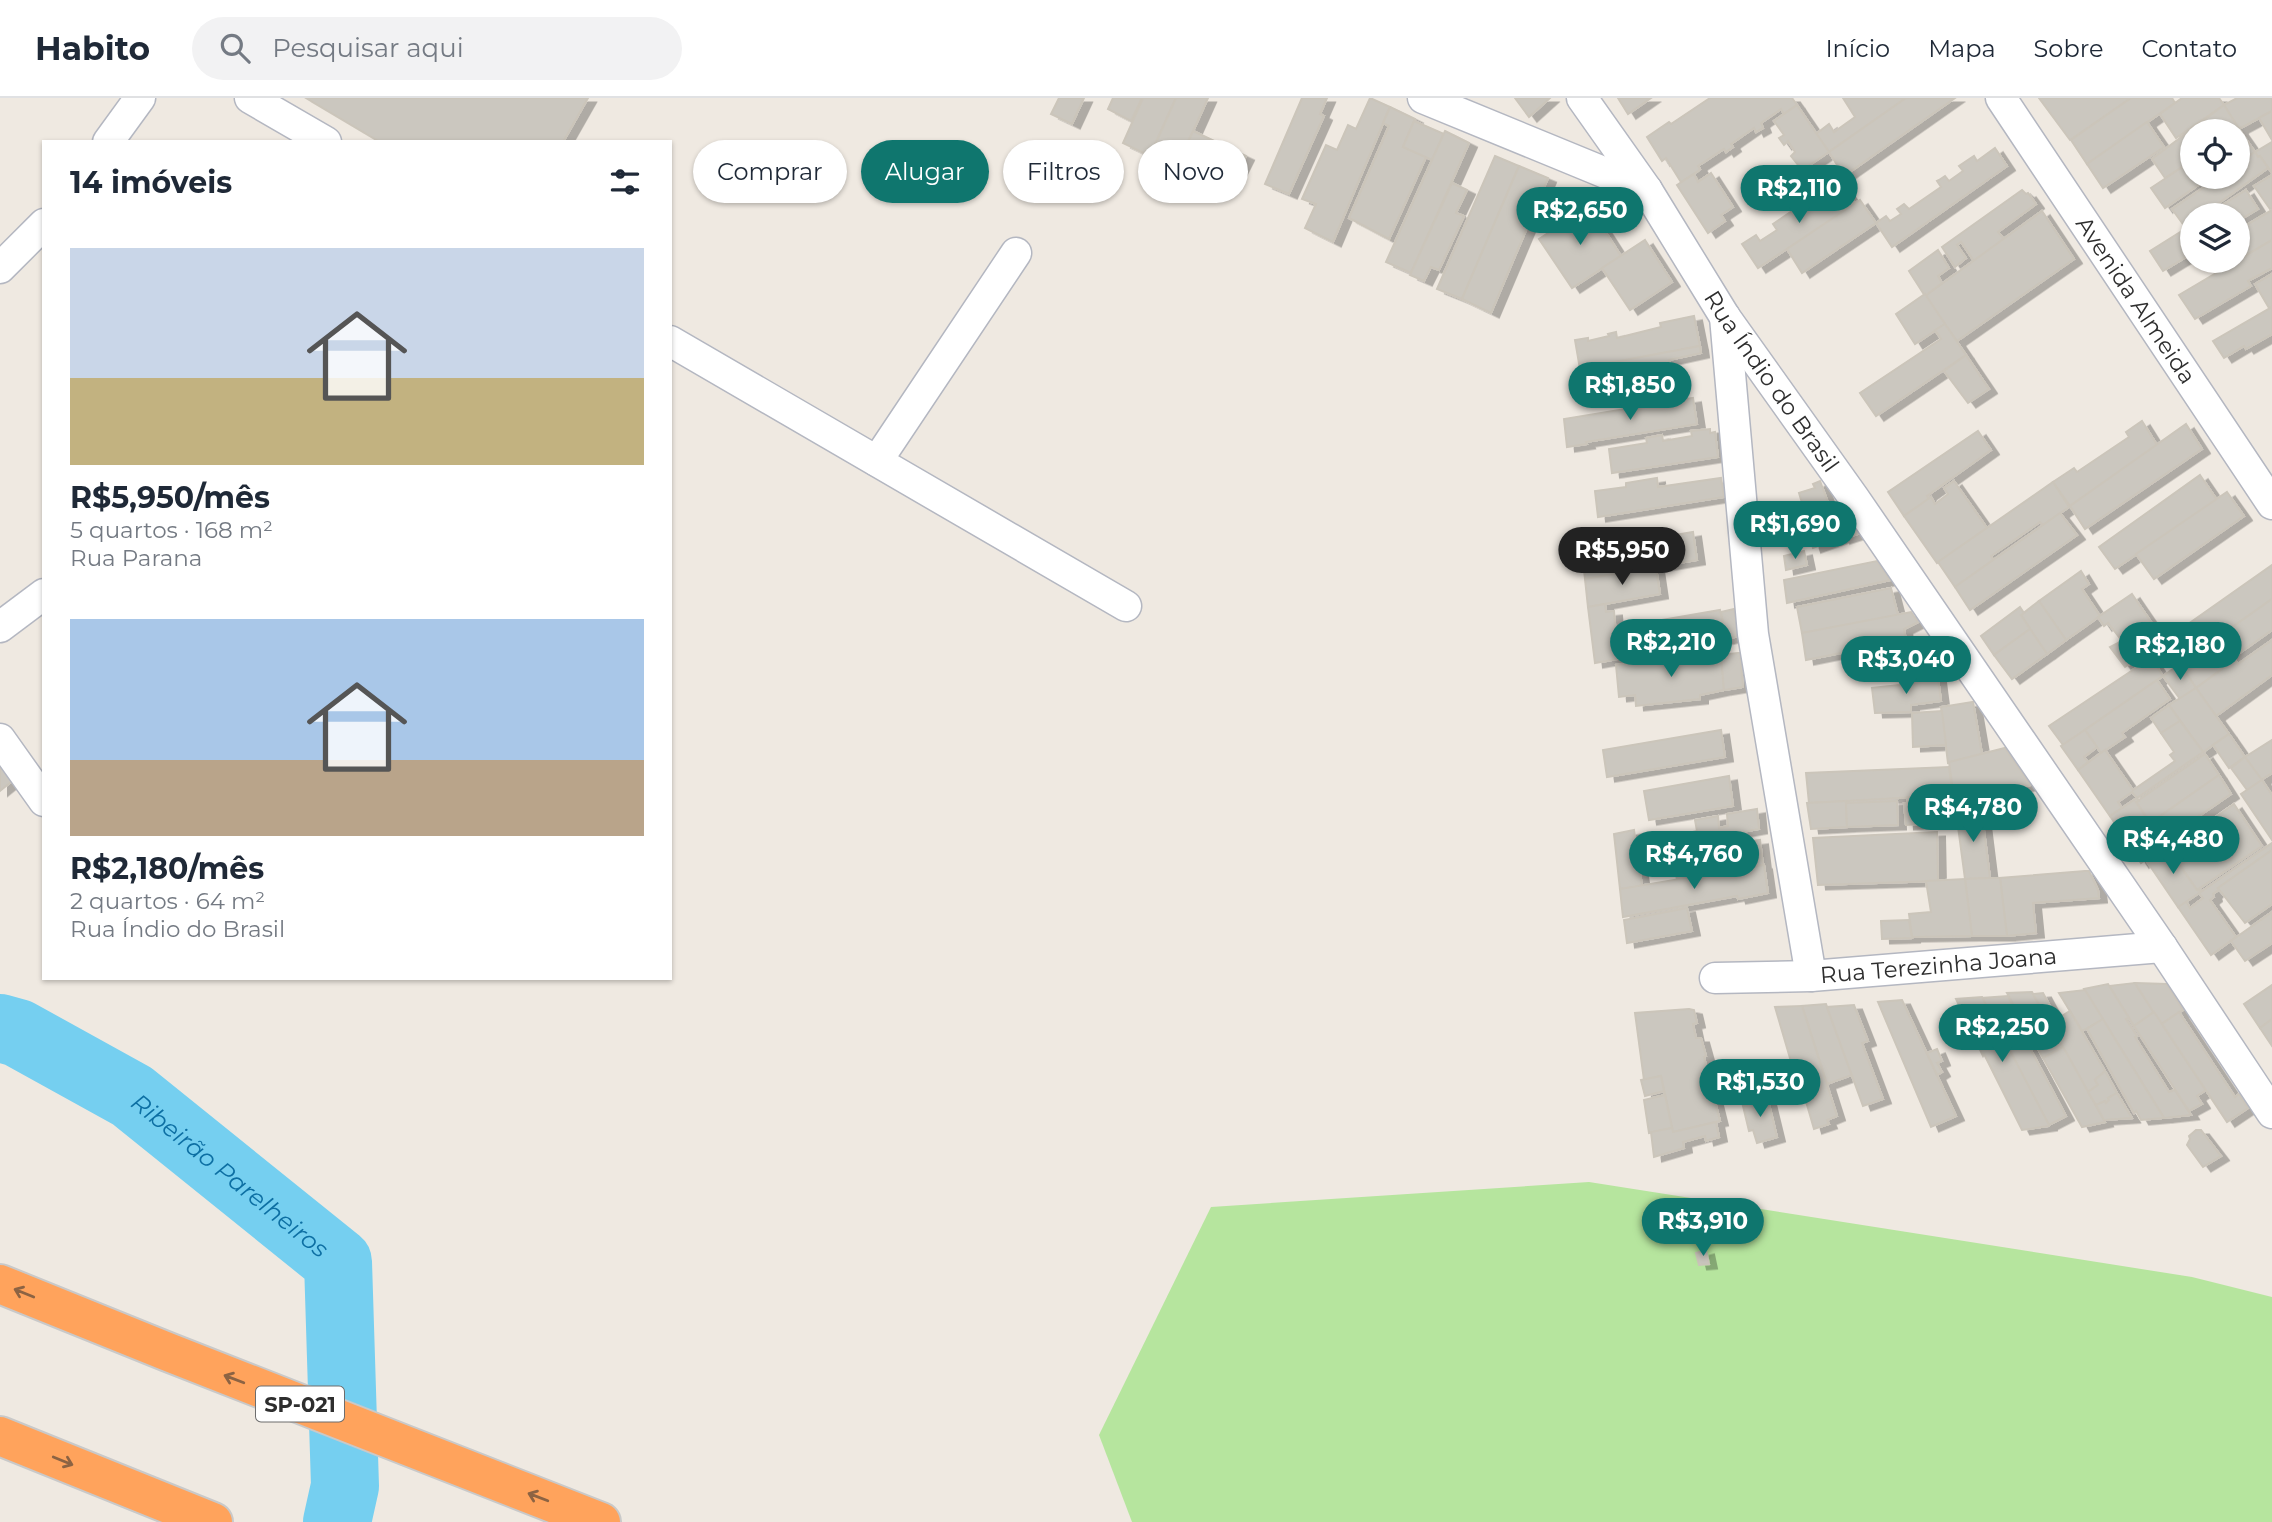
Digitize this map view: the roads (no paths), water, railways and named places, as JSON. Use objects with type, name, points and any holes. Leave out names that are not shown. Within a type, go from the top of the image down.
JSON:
[{"type":"highway","name":"SP-021","points":[[0,1284],[601,1522]]},
{"type":"highway","points":[[0,1436],[213,1522]]},
{"type":"street","points":[[109,140],[140,98]]},
{"type":"street","points":[[250,98],[323,140]]},
{"type":"street","points":[[1423,98],[1647,190]]},
{"type":"street","name":"Rua Índio do Brasil","points":[[1582,98],[1647,190],[1725,317],[1854,498],[2162,947],[2272,1114]]},
{"type":"street","name":"Avenida Almeida","points":[[2001,98],[2272,504]]},
{"type":"street","points":[[0,268],[42,226]]},
{"type":"street","points":[[877,461],[1016,253]]},
{"type":"street","points":[[1725,317],[1753,634],[1811,976]]},
{"type":"street","points":[[672,342],[1126,606]]},
{"type":"street","points":[[0,627],[42,596]]},
{"type":"street","points":[[0,739],[42,798]]},
{"type":"street","name":"Rua Terezinha Joana","points":[[1715,978],[1811,976],[2162,947]]},
{"type":"waterway","name":"Ribeirão Parelheiros","points":[[0,1028],[18,1033],[132,1096],[338,1262],[345,1486],[337,1522]]}]
